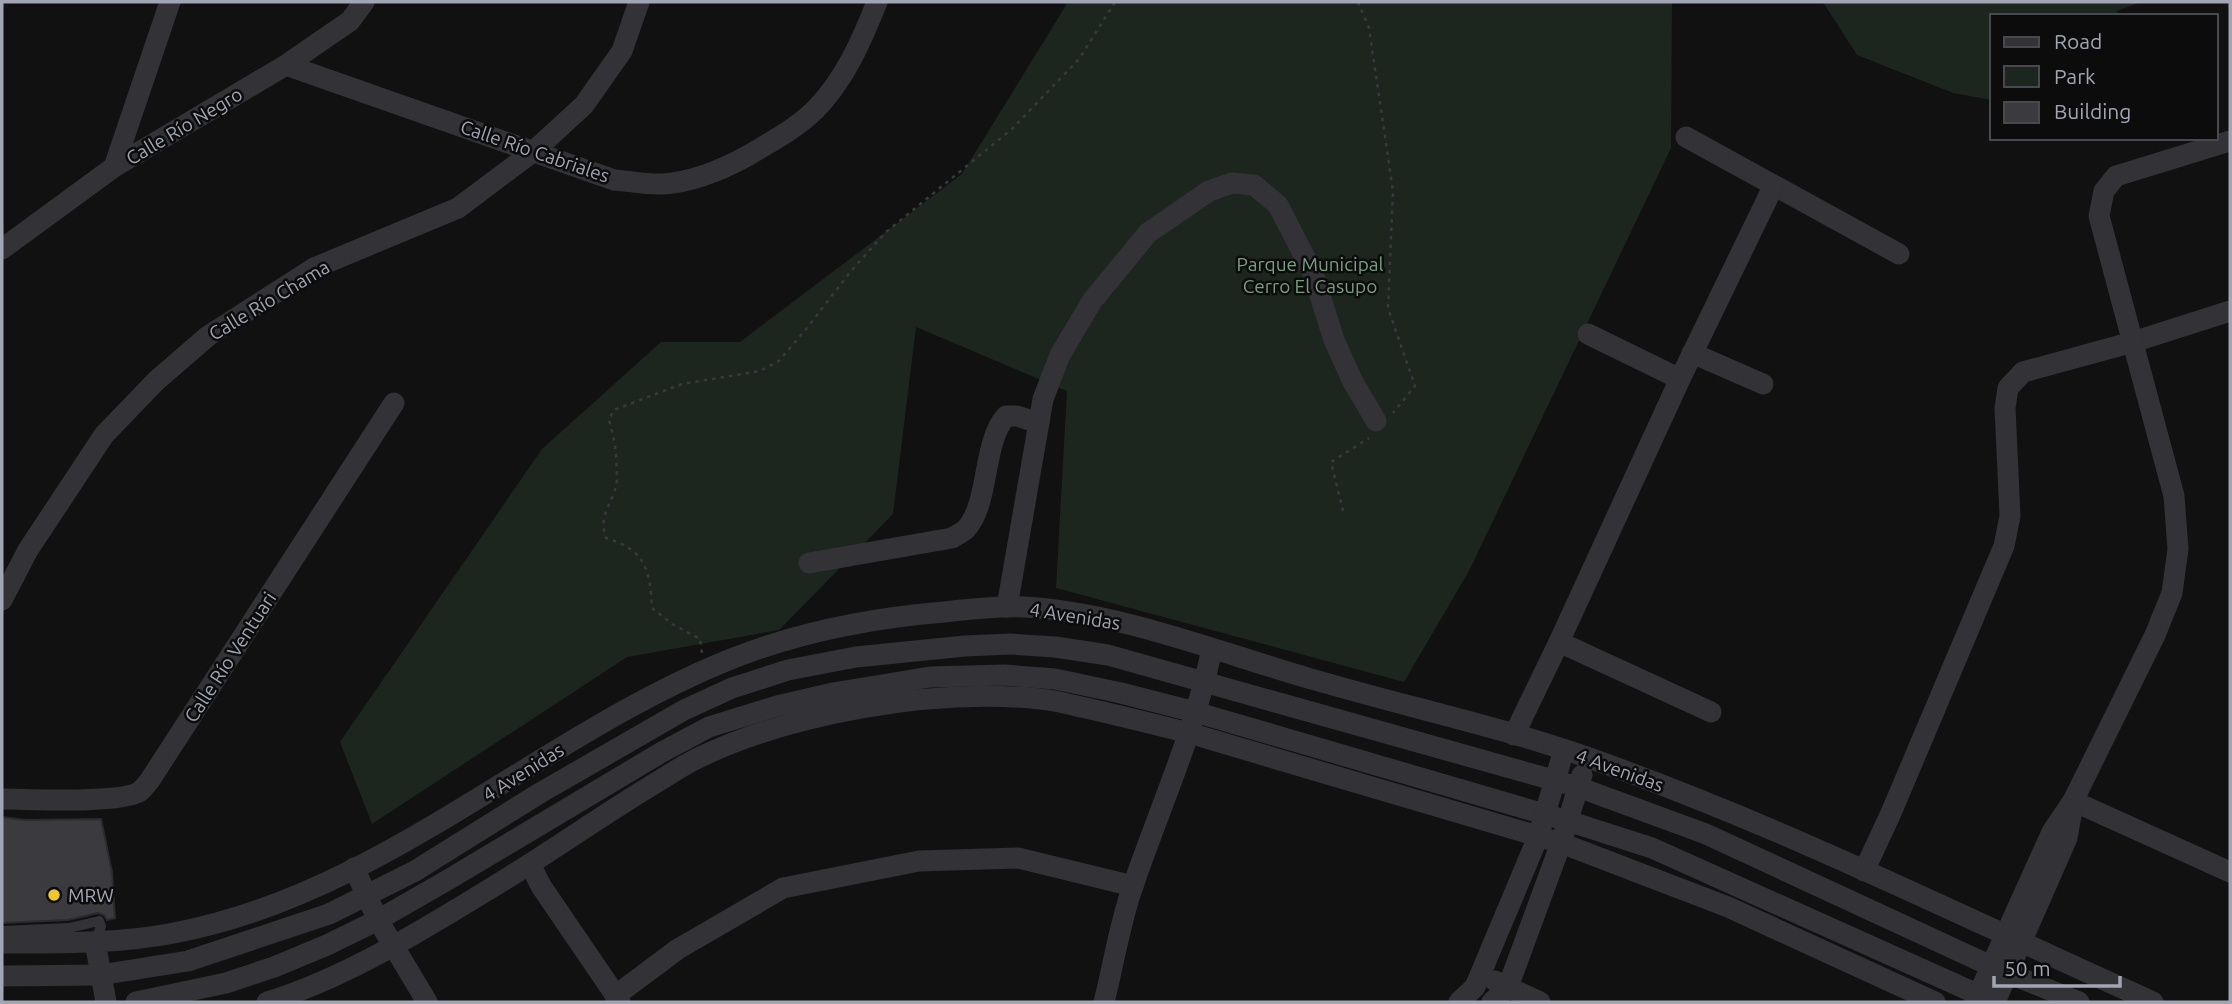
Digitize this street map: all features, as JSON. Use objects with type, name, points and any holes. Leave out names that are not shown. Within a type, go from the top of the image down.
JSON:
[{"type":"street","points":[[114,167],[170,2]]},
{"type":"street","name":"Calle Río Negro","points":[[2,249],[114,167],[286,65],[350,20],[364,2]]},
{"type":"street","name":"Calle Río Chama","points":[[4,592],[28,550],[104,435],[156,381],[208,336],[314,268],[458,208],[534,151],[584,105],[622,51],[639,2]]},
{"type":"street","name":"Calle Río Cabriales","points":[[286,65],[614,180],[662,184],[704,177],[783,135],[815,109],[840,77],[862,41],[877,2]]},
{"type":"street","points":[[1686,137],[1899,254]]},
{"type":"street","points":[[136,1002],[226,983],[327,945],[378,920],[709,727],[833,693],[930,677],[1004,675],[1055,679],[1195,712],[1652,848],[1988,1001],[2012,939],[2067,838],[2073,801],[2155,635],[2172,593],[2178,549],[2174,496],[2099,216],[2104,191],[2116,176],[2230,141]]},
{"type":"street","points":[[1007,607],[1043,400],[1060,355],[1092,300],[1148,233],[1209,191],[1232,183],[1254,186],[1278,205],[1312,272],[1334,340],[1352,380],[1379,425]]},
{"type":"street","points":[[1514,735],[1692,353],[1773,187]]},
{"type":"street","points":[[1864,871],[2004,546],[2010,516],[2005,408],[2008,388],[2023,372],[2230,312]]},
{"type":"street","points":[[1588,334],[1680,379]]},
{"type":"street","points":[[1692,353],[1763,384]]},
{"type":"street","name":"Calle Río Ventuari","points":[[2,799],[99,799],[125,797],[141,791],[394,403]]},
{"type":"street","points":[[809,563],[952,538],[965,530],[975,516],[1002,420],[1006,416],[1017,416],[1039,423]]},
{"type":"street","name":"4 Avenidas","points":[[2,943],[95,942],[174,934],[239,916],[304,893],[354,868],[485,796],[648,697],[705,670],[776,644],[847,624],[905,615],[1007,607],[1069,613],[1118,622],[1587,757],[1704,800],[2153,1002]]},
{"type":"street","points":[[1559,642],[1711,712]]},
{"type":"street","name":"4 Avenidas","points":[[2,976],[100,975],[188,961],[329,914],[415,871],[540,793],[684,710],[732,688],[788,670],[856,657],[916,649],[1010,644],[1108,655],[1578,787],[1706,834],[1999,969],[2079,1002]]},
{"type":"street","points":[[1104,1002],[1133,886],[1189,733],[1212,649]]},
{"type":"street","points":[[267,1002],[335,975],[393,945],[530,864],[693,761],[737,741],[775,727],[829,715],[900,703],[981,696],[1041,699],[1129,717],[1561,843],[1728,907],[1936,1002]]},
{"type":"street","points":[[1460,1002],[1475,987],[1538,837],[1564,750]]},
{"type":"street","points":[[1492,1002],[1508,987],[1561,843],[1587,757]]},
{"type":"street","points":[[2073,801],[2230,872]]},
{"type":"street","points":[[530,864],[541,886],[618,999],[678,949],[783,888],[919,861],[1018,858],[1133,886]]},
{"type":"street","points":[[354,868],[378,920],[427,1002]]},
{"type":"street","points":[[95,942],[106,1002]]},
{"type":"street","points":[[1480,975],[1540,1002]]},
{"type":"lane","points":[[2,931],[69,928],[99,921],[101,926],[95,942]]},
{"type":"path","points":[[705,670],[699,639],[672,624],[652,608],[650,576],[636,553],[621,542],[606,538],[602,526],[615,491],[617,475],[615,442],[609,419],[614,410],[681,384],[760,371],[779,360],[886,232],[1012,129],[1079,59],[1115,2]]},
{"type":"path","points":[[1343,511],[1331,462],[1365,442],[1415,386],[1388,308],[1393,191],[1369,28],[1358,2]]},
{"type":"green space","name":"Parque Municipal Cerro El Casupo","points":[[1068,2],[1672,2],[1671,148],[1469,571],[1404,682],[1056,588],[1067,391],[916,327],[893,514],[779,630],[627,657],[372,824],[340,742],[542,449],[661,342],[740,342],[962,174]]},
{"type":"green space","points":[[1823,2],[2141,2],[2117,11],[2117,14],[1990,14],[1990,100],[1953,93],[1857,55]]},
{"type":"building","points":[[2,817],[25,820],[101,819],[112,872],[115,918],[107,920],[104,915],[98,913],[68,920],[2,923]]},
{"type":"place","name":"MRW","points":[[54,895]]}]
